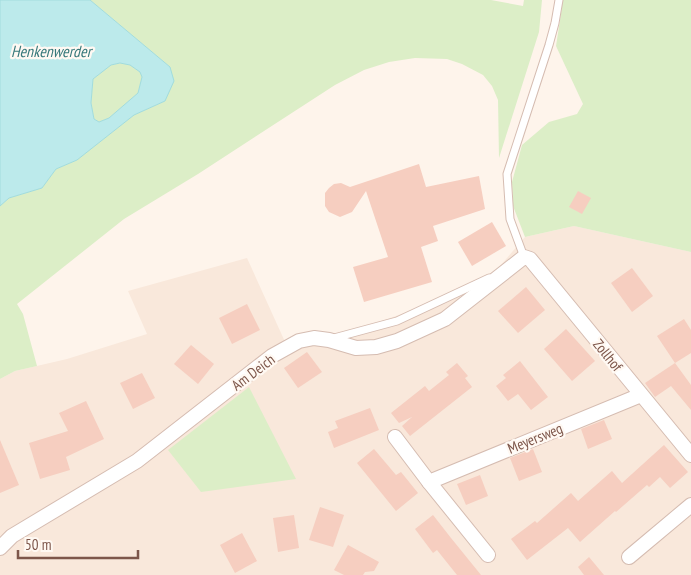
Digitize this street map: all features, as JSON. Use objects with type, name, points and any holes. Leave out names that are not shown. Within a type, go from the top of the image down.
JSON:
[{"type":"street","name":"Am Deich","points":[[0,548],[19,531],[137,461],[272,356],[299,341],[314,338],[329,340],[356,348],[376,347],[397,341],[445,319],[505,270],[524,257]]},
{"type":"street","name":"Zollhof","points":[[524,257],[530,259],[691,455]]},
{"type":"street","name":"Meyersweg","points":[[430,482],[641,395]]},
{"type":"street","points":[[395,438],[488,555]]},
{"type":"street","points":[[629,557],[691,505]]},
{"type":"lane","points":[[524,257],[510,219],[507,174],[549,45],[559,0]]},
{"type":"lane","points":[[329,340],[397,321],[505,270]]},
{"type":"shaded area","points":[[574,226],[691,252],[691,575],[0,575],[0,379],[15,371],[67,359],[147,334],[128,291],[247,258],[286,344],[332,337],[424,306],[494,273],[525,237]]},
{"type":"green space","points":[[90,0],[491,0],[523,6],[524,0],[542,0],[539,32],[499,158],[498,100],[492,86],[483,75],[462,64],[447,59],[415,58],[389,62],[364,70],[335,85],[198,174],[124,219],[17,304],[23,314],[37,366],[15,371],[0,379],[0,206],[9,198],[42,188],[56,169],[77,160],[134,115],[165,101],[170,67]]},
{"type":"green space","points":[[561,0],[691,0],[691,252],[574,226],[525,237],[513,206],[512,182],[522,145],[549,122],[577,114],[583,104],[556,46],[562,7]]},
{"type":"green space","points":[[121,63],[130,65],[140,72],[142,77],[138,93],[109,118],[99,122],[94,119],[91,103],[93,79],[111,65]]},
{"type":"green space","points":[[249,387],[296,479],[201,492],[168,450]]},
{"type":"water","name":"Henkenwerder","points":[[0,0],[90,0],[170,67],[174,81],[165,101],[134,115],[77,160],[56,169],[42,188],[9,198],[0,206]],"holes":[[[120,63],[130,65],[140,72],[142,77],[138,93],[109,118],[99,122],[94,119],[91,103],[93,79],[111,65]]]},
{"type":"building","points":[[419,164],[426,187],[479,176],[485,209],[433,226],[438,241],[421,247],[432,282],[364,302],[353,267],[388,257],[366,191],[352,212],[340,217],[329,212],[325,206],[325,193],[334,184],[341,183],[350,187]]},
{"type":"building","points":[[578,191],[591,198],[582,214],[569,207]]},
{"type":"building","points":[[492,222],[506,246],[472,266],[458,242]]},
{"type":"building","points":[[632,268],[653,296],[632,312],[611,283]]},
{"type":"building","points":[[526,287],[545,310],[518,333],[498,311]]},
{"type":"building","points":[[247,304],[260,330],[232,344],[219,318]]},
{"type":"building","points":[[684,319],[691,330],[691,353],[675,363],[657,336]]},
{"type":"building","points":[[566,329],[595,361],[572,381],[544,349]]},
{"type":"building","points":[[191,345],[214,364],[198,384],[174,364]]},
{"type":"building","points":[[307,352],[322,372],[298,388],[284,368]]},
{"type":"building","points":[[520,361],[548,397],[531,410],[518,394],[508,401],[496,386],[506,378],[503,375]]},
{"type":"building","points":[[457,363],[468,376],[465,378],[472,387],[410,436],[402,426],[412,417],[399,423],[391,413],[425,386],[429,391],[449,375],[446,372]]},
{"type":"building","points":[[675,363],[691,385],[691,410],[671,386],[655,397],[645,383]]},
{"type":"building","points":[[142,373],[155,398],[133,409],[120,383]]},
{"type":"building","points":[[86,401],[104,439],[66,457],[70,470],[40,479],[29,443],[68,431],[59,413]]},
{"type":"building","points":[[370,408],[379,430],[334,448],[328,432],[338,428],[335,421]]},
{"type":"building","points":[[604,420],[612,439],[588,449],[581,429]]},
{"type":"building","points":[[0,440],[19,485],[0,493]]},
{"type":"building","points":[[664,445],[688,472],[670,488],[660,477],[615,511],[580,542],[568,528],[527,560],[511,539],[535,521],[537,523],[571,493],[578,501],[612,471],[622,483]]},
{"type":"building","points":[[374,449],[396,475],[401,472],[418,493],[396,511],[357,463]]},
{"type":"building","points":[[533,449],[542,472],[519,481],[510,458]]},
{"type":"building","points":[[480,475],[488,496],[466,505],[457,484]]},
{"type":"building","points":[[320,507],[344,515],[333,547],[309,540]]},
{"type":"building","points":[[294,515],[299,548],[278,552],[273,518]]},
{"type":"building","points":[[433,515],[481,575],[457,575],[437,550],[433,553],[415,529]]},
{"type":"building","points":[[242,533],[257,561],[235,573],[220,545]]},
{"type":"building","points":[[348,545],[379,562],[374,571],[365,572],[363,575],[344,575],[334,570]]},
{"type":"building","points":[[589,557],[604,575],[584,575],[578,567]]}]
